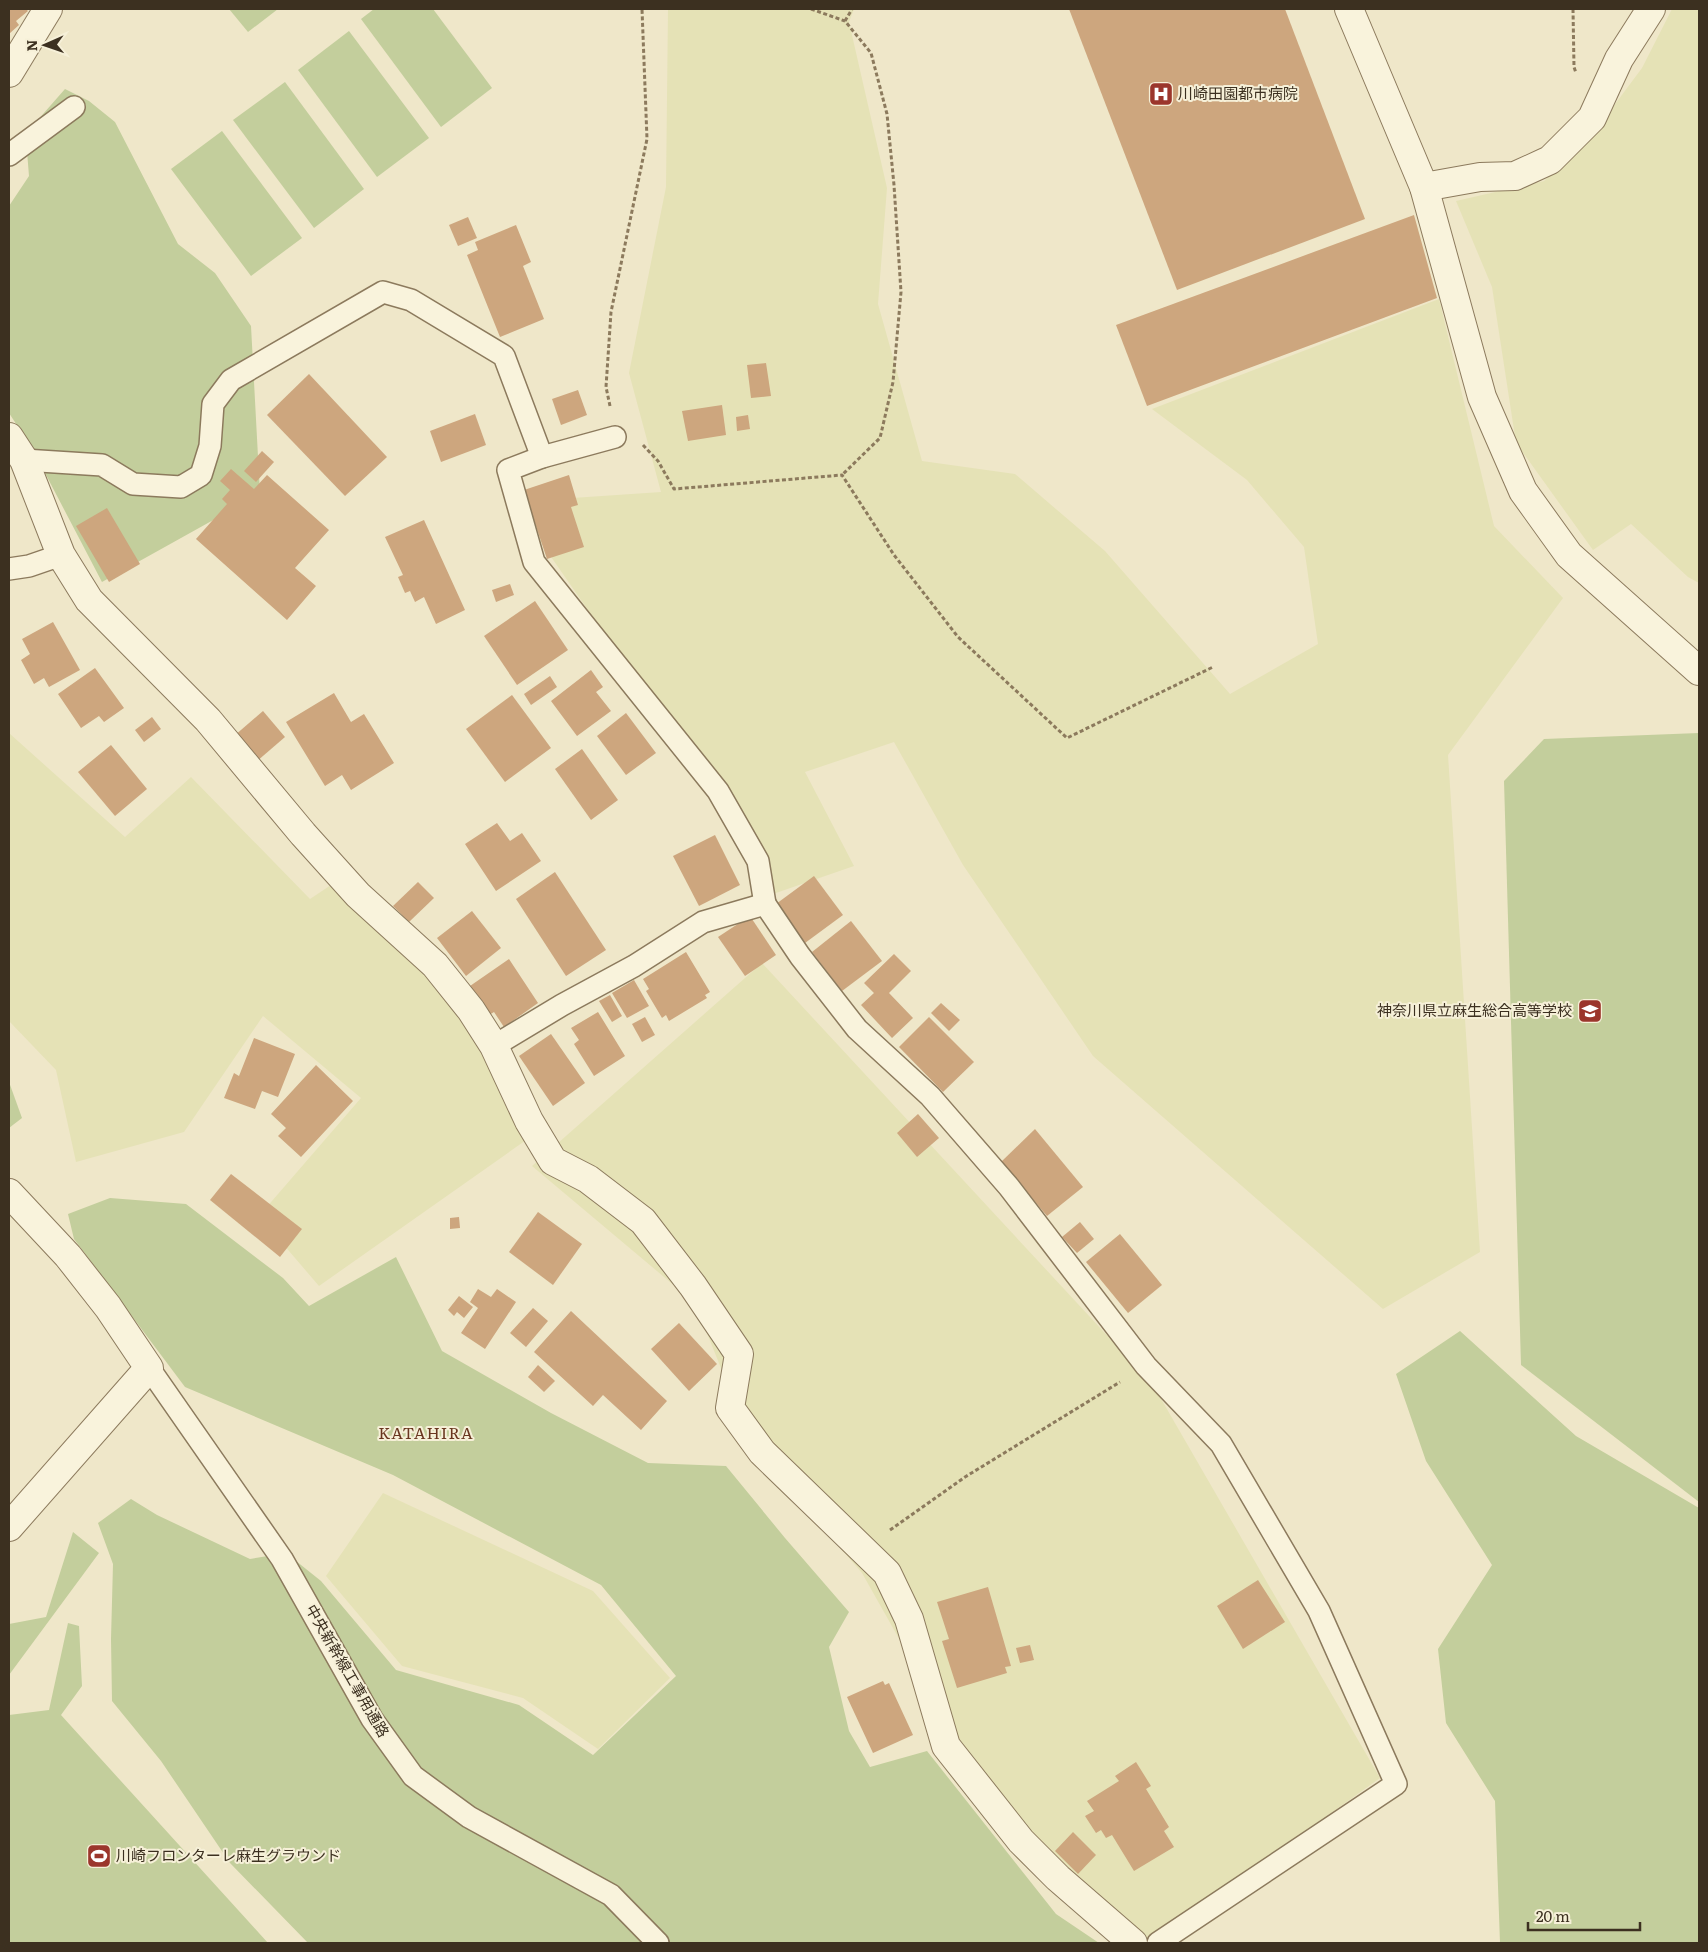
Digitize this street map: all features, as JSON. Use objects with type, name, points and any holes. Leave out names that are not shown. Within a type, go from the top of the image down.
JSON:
[{"type":"street","points":[[9,73],[48,9]]},
{"type":"street","points":[[1349,9],[1424,187],[1482,397],[1523,490],[1569,555],[1699,671]]},
{"type":"street","points":[[1424,187],[1480,177],[1515,176],[1550,160],[1592,118],[1619,59],[1651,9]]},
{"type":"street","points":[[9,437],[24,460],[62,555],[89,600],[208,720],[303,834],[358,895],[435,965],[471,1010],[494,1046],[529,1121],[553,1161],[588,1178],[643,1221],[694,1286],[739,1354],[730,1408],[762,1452],[888,1573],[909,1619],[946,1746],[1021,1841],[1058,1878],[1134,1943]]},
{"type":"street","points":[[9,1193],[68,1256],[108,1307],[149,1368],[9,1528]]},
{"type":"lane","points":[[9,154],[74,107]]},
{"type":"lane","points":[[24,460],[102,465],[134,484],[181,487],[201,475],[210,446],[213,404],[231,380],[383,292],[411,300],[504,356],[542,457]]},
{"type":"lane","points":[[615,437],[542,457],[508,470],[534,562],[718,791],[758,861],[765,904],[800,956],[857,1029],[930,1096],[1009,1187],[1146,1366],[1221,1444],[1319,1610],[1396,1784],[1158,1943]]},
{"type":"lane","points":[[9,568],[29,566],[62,555]]},
{"type":"lane","points":[[494,1046],[562,1005],[634,966],[703,922],[765,904]]},
{"type":"lane","name":"中央新幹線工事用通路","points":[[149,1368],[282,1559],[372,1719],[413,1776],[469,1817],[612,1895],[658,1943]]},
{"type":"path","points":[[642,9],[646,139],[611,312],[606,387],[615,437],[638,440],[658,461],[674,488],[842,476],[880,438],[894,382],[901,292],[887,114],[871,53],[845,21],[811,9]]},
{"type":"path","points":[[845,21],[852,9]]},
{"type":"path","points":[[842,476],[894,556],[958,636],[1067,738],[1213,666]]},
{"type":"path","points":[[863,1549],[965,1477],[1146,1366]]},
{"type":"shaded area","points":[[668,9],[854,9],[849,22],[887,188],[878,304],[922,461],[1015,474],[1105,551],[1230,694],[1318,644],[1304,547],[1247,480],[1152,409],[1439,299],[1494,526],[1563,598],[1448,755],[1480,1252],[1383,1309],[1093,1056],[963,865],[894,742],[805,772],[854,866],[773,894],[701,773],[513,502],[661,492],[629,373],[666,187]]},
{"type":"shaded area","points":[[1672,9],[1699,9],[1699,583],[1688,577],[1631,524],[1593,550],[1516,443],[1492,287],[1456,201],[1544,181],[1592,135],[1642,68]]},
{"type":"shaded area","points":[[9,733],[125,837],[191,777],[310,899],[331,885],[411,953],[455,1004],[529,1138],[319,1286],[259,1216],[361,1098],[263,1016],[184,1132],[76,1162],[56,1070],[9,1021]]},
{"type":"shaded area","points":[[762,963],[1153,1385],[1380,1778],[1150,1943],[1110,1943],[973,1770],[862,1573],[752,1446],[695,1303],[532,1166]]},
{"type":"shaded area","points":[[383,1493],[593,1591],[670,1678],[598,1749],[523,1698],[402,1666],[326,1576]]},
{"type":"green space","points":[[229,9],[278,9],[248,32]]},
{"type":"green space","points":[[374,9],[433,9],[492,88],[441,127],[361,19]]},
{"type":"green space","points":[[349,31],[429,138],[377,177],[298,70]]},
{"type":"green space","points":[[285,82],[364,189],[314,228],[233,120]]},
{"type":"green space","points":[[65,89],[89,101],[115,122],[178,244],[215,273],[251,326],[260,494],[102,582],[33,450],[9,413],[9,206],[29,176],[27,151],[36,122]]},
{"type":"green space","points":[[222,131],[302,238],[251,276],[171,169]]},
{"type":"green space","name":"神奈川県立麻生総合高等学校","points":[[1699,733],[1699,1502],[1521,1365],[1504,781],[1544,739]]},
{"type":"green space","points":[[9,1082],[22,1118],[9,1128]]},
{"type":"green space","points":[[110,1198],[186,1204],[283,1278],[309,1306],[396,1257],[442,1351],[551,1413],[648,1463],[726,1466],[849,1612],[829,1647],[849,1731],[870,1767],[927,1751],[1056,1914],[1099,1943],[308,1943],[230,1863],[161,1761],[112,1701],[113,1564],[98,1523],[131,1499],[157,1515],[250,1559],[286,1553],[321,1581],[396,1670],[519,1705],[593,1755],[676,1676],[601,1585],[393,1475],[185,1387],[74,1239],[68,1214]]},
{"type":"green space","points":[[1460,1331],[1576,1436],[1699,1508],[1699,1943],[1500,1943],[1495,1801],[1446,1723],[1438,1649],[1492,1565],[1426,1461],[1396,1374]]},
{"type":"green space","points":[[73,1532],[99,1553],[9,1675],[9,1624],[46,1617]]},
{"type":"green space","name":"川崎フロンターレ麻生グラウンド","points":[[68,1623],[79,1626],[82,1686],[61,1715],[268,1943],[9,1943],[9,1715],[49,1710]]},
{"type":"building","points":[[9,9],[26,9],[28,11],[16,21],[19,25],[9,34]]},
{"type":"building","points":[[1069,9],[1285,9],[1365,219],[1177,290]]},
{"type":"building","points":[[1414,215],[1437,298],[1147,406],[1116,325]]},
{"type":"building","points":[[468,217],[477,238],[458,246],[449,225]]},
{"type":"building","points":[[516,225],[531,262],[523,266],[544,319],[500,337],[467,255],[478,250],[475,242]]},
{"type":"building","points":[[766,363],[771,396],[751,398],[747,365]]},
{"type":"building","points":[[309,374],[387,457],[345,496],[267,415]]},
{"type":"building","points":[[578,390],[587,415],[561,425],[552,399]]},
{"type":"building","points":[[722,405],[726,435],[688,441],[682,411]]},
{"type":"building","points":[[475,414],[486,445],[441,462],[430,431]]},
{"type":"building","points":[[748,415],[750,429],[737,431],[736,417]]},
{"type":"building","points":[[262,451],[274,462],[256,482],[244,471]]},
{"type":"building","points":[[231,469],[254,489],[267,475],[329,530],[295,568],[316,586],[287,620],[196,539],[227,504],[222,499],[230,490],[220,481]]},
{"type":"building","points":[[569,475],[578,505],[571,507],[584,547],[547,559],[524,490]]},
{"type":"building","points":[[107,508],[140,564],[109,582],[76,526]]},
{"type":"building","points":[[424,520],[465,610],[436,624],[424,597],[415,602],[410,591],[405,593],[398,577],[403,575],[385,537]]},
{"type":"building","points":[[510,584],[514,595],[496,602],[492,590]]},
{"type":"building","points":[[535,601],[568,650],[517,685],[484,636]]},
{"type":"building","points":[[53,622],[80,670],[49,687],[44,678],[34,684],[21,660],[30,654],[22,639]]},
{"type":"building","points":[[95,668],[124,708],[104,722],[99,716],[81,728],[58,694]]},
{"type":"building","points":[[591,670],[603,687],[596,692],[611,711],[577,736],[551,701]]},
{"type":"building","points":[[550,676],[557,687],[531,705],[524,694]]},
{"type":"building","points":[[334,693],[351,722],[364,714],[394,763],[351,790],[342,775],[325,786],[286,722]]},
{"type":"building","points":[[512,695],[551,748],[505,782],[466,729]]},
{"type":"building","points":[[263,711],[285,737],[256,762],[234,736]]},
{"type":"building","points":[[626,713],[656,753],[626,775],[597,736]]},
{"type":"building","points":[[152,717],[161,729],[144,742],[135,730]]},
{"type":"building","points":[[111,745],[147,789],[115,816],[78,772]]},
{"type":"building","points":[[582,749],[618,800],[591,820],[555,769]]},
{"type":"building","points":[[497,823],[510,841],[522,833],[541,861],[496,891],[465,844]]},
{"type":"building","points":[[715,835],[740,885],[699,906],[673,856]]},
{"type":"building","points":[[555,872],[606,950],[566,976],[516,899]]},
{"type":"building","points":[[814,876],[843,915],[805,943],[776,904]]},
{"type":"building","points":[[418,882],[434,898],[409,922],[393,906]]},
{"type":"building","points":[[472,911],[501,948],[466,976],[437,938]]},
{"type":"building","points":[[750,916],[776,955],[745,976],[718,937]]},
{"type":"building","points":[[851,921],[882,961],[842,991],[812,952]]},
{"type":"building","points":[[686,952],[710,992],[705,995],[707,998],[669,1021],[666,1015],[662,1018],[646,991],[649,989],[643,979]]},
{"type":"building","points":[[894,954],[911,971],[889,993],[913,1018],[892,1038],[861,1005],[874,993],[864,983]]},
{"type":"building","points":[[509,959],[538,1003],[504,1027],[494,1012],[489,1015],[470,986]]},
{"type":"building","points":[[634,980],[649,1006],[627,1018],[612,993]]},
{"type":"building","points":[[610,995],[622,1016],[612,1022],[599,1001]]},
{"type":"building","points":[[941,1003],[960,1020],[949,1031],[931,1013]]},
{"type":"building","points":[[598,1012],[625,1056],[594,1076],[574,1044],[579,1040],[571,1028]]},
{"type":"building","points":[[645,1017],[655,1035],[642,1042],[632,1024]]},
{"type":"building","points":[[929,1017],[974,1062],[943,1092],[899,1047]]},
{"type":"building","points":[[551,1034],[585,1083],[553,1106],[519,1056]]},
{"type":"building","points":[[254,1038],[295,1054],[278,1097],[262,1091],[255,1109],[224,1098],[234,1073],[239,1076]]},
{"type":"building","points":[[316,1065],[353,1101],[301,1157],[278,1136],[286,1128],[271,1114]]},
{"type":"building","points":[[918,1114],[939,1138],[917,1157],[897,1133]]},
{"type":"building","points":[[1035,1129],[1083,1187],[1047,1216],[1001,1162]]},
{"type":"building","points":[[231,1174],[302,1229],[280,1257],[210,1200]]},
{"type":"building","points":[[538,1212],[582,1244],[553,1285],[509,1252]]},
{"type":"building","points":[[459,1217],[460,1228],[450,1229],[450,1218]]},
{"type":"building","points":[[1080,1222],[1094,1239],[1077,1253],[1062,1237]]},
{"type":"building","points":[[1120,1234],[1162,1285],[1128,1313],[1086,1262]]},
{"type":"building","points":[[478,1289],[491,1297],[497,1289],[516,1302],[485,1349],[461,1333],[478,1308],[470,1302]]},
{"type":"building","points":[[459,1296],[473,1307],[464,1318],[457,1312],[454,1316],[448,1310]]},
{"type":"building","points":[[533,1308],[548,1321],[526,1347],[510,1333]]},
{"type":"building","points":[[571,1311],[667,1401],[641,1430],[603,1395],[593,1406],[534,1352]]},
{"type":"building","points":[[679,1323],[717,1364],[689,1391],[651,1349]]},
{"type":"building","points":[[538,1365],[555,1381],[544,1392],[528,1377]]},
{"type":"building","points":[[1258,1580],[1285,1622],[1243,1649],[1217,1606]]},
{"type":"building","points":[[988,1587],[1011,1666],[1005,1667],[1007,1673],[957,1688],[942,1641],[949,1639],[937,1602]]},
{"type":"building","points":[[1030,1645],[1034,1660],[1020,1663],[1016,1648]]},
{"type":"building","points":[[883,1681],[885,1685],[889,1683],[913,1735],[873,1753],[847,1697]]},
{"type":"building","points":[[1136,1762],[1151,1786],[1146,1789],[1169,1827],[1164,1831],[1174,1847],[1134,1871],[1112,1835],[1106,1838],[1101,1830],[1096,1833],[1085,1816],[1094,1811],[1087,1801],[1119,1781],[1115,1776]]},
{"type":"building","points":[[1073,1832],[1096,1855],[1078,1874],[1055,1851]]},
{"type":"place","name":"川崎田園都市病院","points":[[1161,94]]},
{"type":"place","name":"神奈川県立麻生総合高等学校","points":[[1590,1011]]},
{"type":"place","name":"川崎フロンターレ麻生グラウンド","points":[[99,1856]]},
{"type":"district","name":"KATAHIRA","points":[[426,1433]]}]
